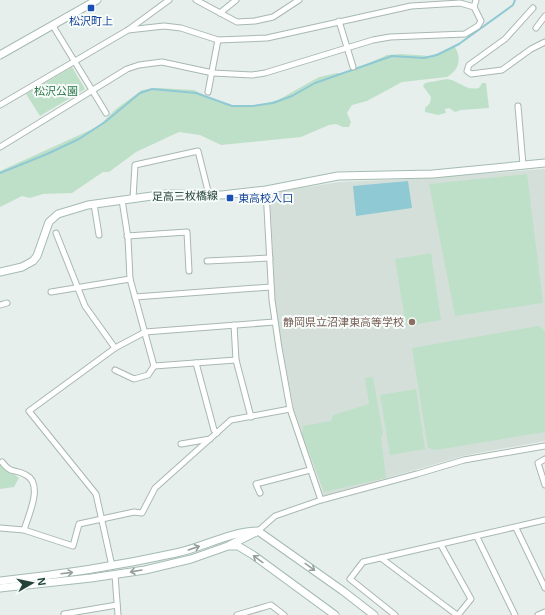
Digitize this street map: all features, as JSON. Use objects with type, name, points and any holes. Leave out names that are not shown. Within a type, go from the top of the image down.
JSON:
[{"type":"street","points":[[0,55],[97,0]]},
{"type":"street","points":[[0,105],[128,30],[169,0]]},
{"type":"street","points":[[196,0],[237,22],[255,21],[273,17],[299,0]]},
{"type":"street","points":[[220,13],[236,0]]},
{"type":"street","points":[[0,147],[127,69],[151,63],[169,62],[213,74],[252,75],[265,73],[347,48],[390,37],[465,34],[478,26],[481,22],[474,7],[476,0]]},
{"type":"street","points":[[128,30],[164,26],[181,28],[218,40],[267,38],[411,6],[460,3],[474,7]]},
{"type":"street","points":[[533,8],[505,39],[469,65],[467,70],[471,74],[502,70],[531,49],[545,42]]},
{"type":"street","points":[[536,28],[545,16]]},
{"type":"street","points":[[339,21],[353,67]]},
{"type":"street","points":[[53,26],[106,113]]},
{"type":"street","points":[[208,92],[213,74],[218,40]]},
{"type":"street","points":[[518,106],[523,165]]},
{"type":"street","points":[[133,198],[135,165],[198,152],[209,195]]},
{"type":"street","name":"足高三枚橋線","points":[[0,272],[22,267],[33,261],[37,256],[49,222],[58,214],[94,204],[166,194],[222,195],[266,190],[338,176],[433,174],[545,163]]},
{"type":"street","points":[[266,190],[271,287],[275,322],[290,410],[321,500]]},
{"type":"street","points":[[122,200],[127,236],[130,279],[154,366]]},
{"type":"street","points":[[94,204],[99,235]]},
{"type":"street","points":[[127,236],[187,232],[189,271]]},
{"type":"street","points":[[56,233],[85,306],[115,348]]},
{"type":"street","points":[[207,261],[270,258]]},
{"type":"street","points":[[51,292],[130,279]]},
{"type":"street","points":[[135,297],[271,287]]},
{"type":"street","points":[[0,305],[7,303]]},
{"type":"street","points":[[112,566],[96,494],[29,410],[115,348],[144,332],[275,322]]},
{"type":"street","points":[[234,325],[236,360],[251,417]]},
{"type":"street","points":[[154,366],[236,360]]},
{"type":"street","points":[[196,363],[214,430],[217,433]]},
{"type":"street","points":[[115,370],[134,379],[148,375],[154,366]]},
{"type":"street","points":[[0,528],[24,530],[73,546],[79,524],[134,512],[142,513],[155,488],[231,420],[290,410]]},
{"type":"street","points":[[181,444],[210,439]]},
{"type":"street","points":[[0,588],[115,575],[172,564],[228,546],[258,531],[275,516],[321,500],[464,460],[545,446]]},
{"type":"street","points":[[545,459],[538,463],[545,485]]},
{"type":"street","points":[[2,462],[8,470],[27,475],[34,481],[36,490],[24,530]]},
{"type":"street","points":[[260,493],[256,484],[310,470]]},
{"type":"street","points":[[395,615],[350,579],[363,562],[516,528],[545,520]]},
{"type":"street","points":[[516,528],[545,588]]},
{"type":"street","points":[[0,581],[112,566],[185,551],[242,532],[258,531],[343,590],[374,615]]},
{"type":"street","points":[[477,537],[515,615]]},
{"type":"street","points":[[381,558],[458,615],[471,600],[441,545]]},
{"type":"street","points":[[228,546],[238,546],[243,548],[335,615]]},
{"type":"street","points":[[115,575],[118,615]]},
{"type":"street","points":[[64,614],[92,612],[117,605]]},
{"type":"street","points":[[237,615],[271,605],[284,615]]},
{"type":"street","points":[[538,615],[545,612]]},
{"type":"shaded area","name":"静岡県立沼津東高等学校","points":[[545,169],[545,441],[467,455],[324,496],[294,409],[281,346],[275,299],[270,193],[339,182],[429,178]]},
{"type":"green space","points":[[455,47],[459,60],[457,68],[451,74],[447,77],[402,82],[367,101],[352,105],[347,113],[351,122],[349,127],[343,127],[336,124],[329,125],[301,137],[221,145],[200,135],[179,132],[136,152],[109,172],[103,172],[72,193],[43,194],[30,198],[22,196],[0,207],[0,171],[99,126],[116,109],[142,90],[159,88],[194,90],[218,102],[236,106],[259,105],[278,100],[319,77],[337,73],[344,74],[387,55],[402,54],[430,56]]},
{"type":"green space","name":"松沢公園","points":[[72,67],[85,89],[40,116],[26,94]]},
{"type":"green space","points":[[447,79],[474,89],[479,88],[482,83],[486,83],[489,108],[461,110],[455,112],[449,108],[445,109],[446,113],[438,115],[425,112],[425,108],[430,103],[431,97],[423,86],[425,83]]},
{"type":"green space","points":[[527,174],[543,303],[455,316],[429,184]]},
{"type":"green space","points":[[431,253],[441,320],[406,326],[395,259]]},
{"type":"green space","points":[[539,326],[545,331],[545,432],[436,450],[428,448],[412,348]]},
{"type":"green space","points":[[373,377],[383,433],[381,438],[386,478],[324,492],[302,434],[303,426],[331,421],[333,415],[369,404],[365,378]]},
{"type":"green space","points":[[416,389],[425,449],[390,455],[380,395]]},
{"type":"green space","points":[[0,464],[19,478],[14,487],[0,489]]},
{"type":"water","points":[[408,181],[412,208],[356,216],[353,186]]},
{"type":"waterway","points":[[0,173],[79,139],[105,122],[140,93],[152,89],[196,93],[232,106],[253,106],[273,103],[292,96],[315,83],[392,56],[424,58],[437,55],[459,44],[513,5],[515,0]]},
{"type":"place","name":"松沢町上","points":[[91,8]]},
{"type":"place","name":"東高校入口","points":[[230,198]]},
{"type":"place","name":"静岡県立沼津東高等学校","points":[[412,322]]}]
